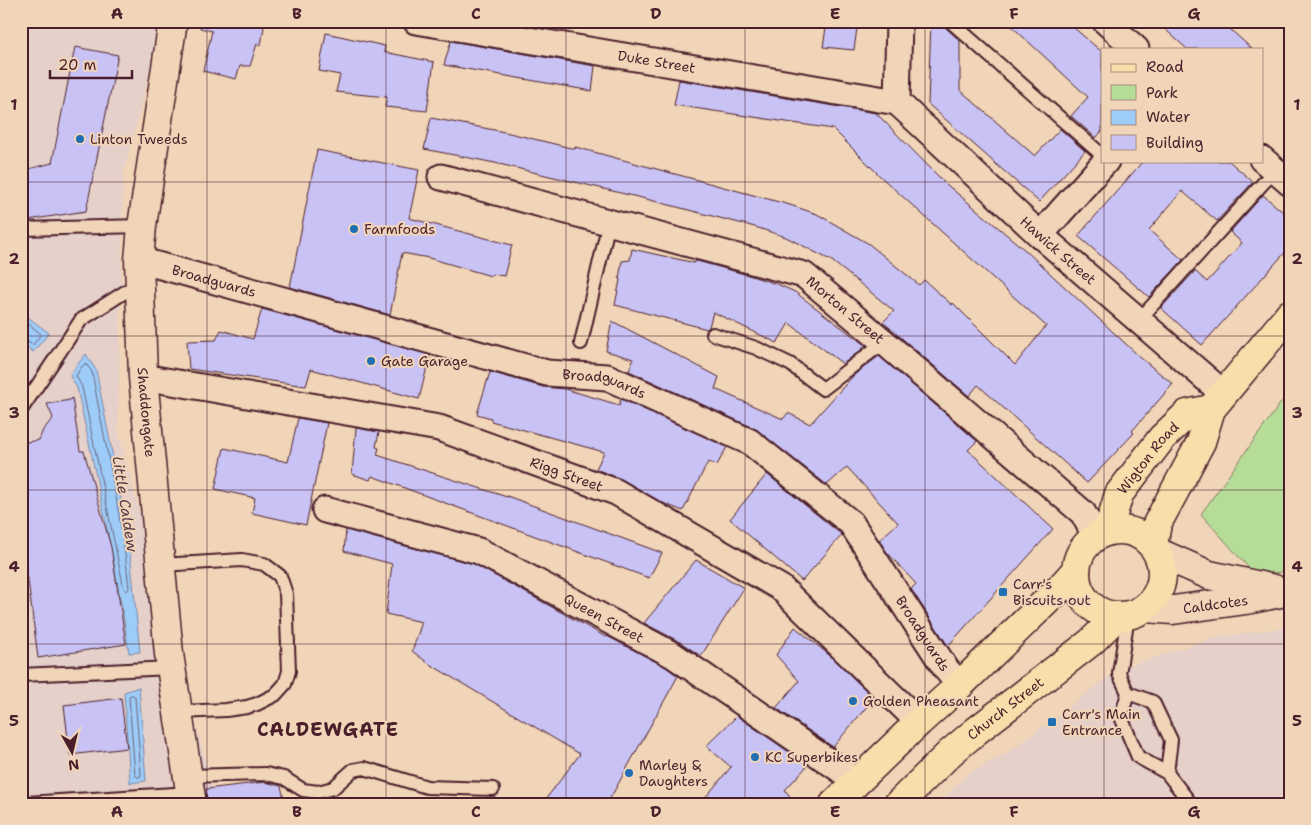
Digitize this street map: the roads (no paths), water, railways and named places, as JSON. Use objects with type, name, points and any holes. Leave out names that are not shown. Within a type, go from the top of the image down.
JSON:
[{"type":"main road","name":"Shaddongate","points":[[173,21],[142,226],[139,272],[143,377],[160,565],[171,668],[191,791]]},
{"type":"main road","points":[[1155,548],[1157,524],[1201,442],[1218,401],[1290,314]]},
{"type":"main road","name":"Wigton Road","points":[[1102,534],[1120,494],[1162,438],[1187,414],[1218,401]]},
{"type":"main road","points":[[1120,529],[1132,531],[1143,537],[1155,548],[1162,563],[1162,582],[1154,599],[1130,613],[1104,614],[1092,607],[1083,596],[1078,584],[1076,570],[1078,560],[1088,543],[1102,534],[1120,529]]},
{"type":"main road","name":"Caldcotes","points":[[1155,548],[1209,576],[1287,591]]},
{"type":"main road","points":[[834,804],[960,685],[1059,589],[1076,570]]},
{"type":"main road","name":"Caldcotes","points":[[1130,613],[1173,610],[1246,600],[1287,591]]},
{"type":"main road","name":"Church Street","points":[[898,804],[916,794],[950,752],[1130,613]]},
{"type":"street","points":[[897,102],[899,21]]},
{"type":"street","points":[[1105,21],[1135,48]]},
{"type":"street","name":"Duke Street","points":[[431,22],[897,102]]},
{"type":"street","name":"Hawick Street","points":[[897,102],[1040,234],[1138,320],[1218,401]]},
{"type":"street","points":[[1040,234],[1105,162]]},
{"type":"street","name":"Morton Street","points":[[441,177],[804,275],[1082,513],[1102,534]]},
{"type":"street","name":"Broadguards","points":[[139,272],[547,373],[607,377],[750,442],[851,523],[946,670],[960,685]]},
{"type":"street","name":"Rigg Street","points":[[143,377],[439,428],[616,492],[781,588],[919,722]]},
{"type":"street","name":"Queen Street","points":[[326,510],[479,551],[673,655],[857,781]]},
{"type":"lane","points":[[950,21],[1101,153]]},
{"type":"lane","points":[[1138,320],[1276,171]]},
{"type":"lane","points":[[582,343],[609,222]]},
{"type":"lane","points":[[21,229],[142,226]]},
{"type":"lane","points":[[21,410],[81,320],[139,272]]},
{"type":"lane","points":[[713,334],[756,348],[790,364],[823,389],[884,342]]},
{"type":"lane","points":[[160,565],[242,560],[264,564],[280,576],[286,594],[289,671],[285,684],[275,695],[247,707],[178,712]]},
{"type":"lane","points":[[1130,613],[1119,674],[1128,693],[1121,717],[1138,757],[1167,773],[1191,804]]},
{"type":"lane","points":[[21,675],[171,668]]},
{"type":"lane","points":[[1128,693],[1153,702],[1171,740],[1167,773]]},
{"type":"lane","points":[[26,802],[191,791],[266,774],[284,778],[303,790],[318,792],[333,788],[353,770],[364,768],[426,787],[493,789]]},
{"type":"water","points":[[21,312],[49,333],[33,352],[21,343]]},
{"type":"water","points":[[86,354],[96,370],[119,488],[130,553],[140,652],[129,653],[118,586],[77,388],[70,376]]},
{"type":"water","points":[[139,687],[146,781],[130,783],[124,692]]},
{"type":"place","name":"Linton Tweeds","points":[[80,139]]},
{"type":"place","name":"Farmfoods","points":[[354,229]]},
{"type":"place","name":"Gate Garage","points":[[371,361]]},
{"type":"place","name":"Carr's Biscuits out","points":[[1003,592]]},
{"type":"place","name":"Golden Pheasant","points":[[853,701]]},
{"type":"place","name":"Carr's Main Entrance","points":[[1052,722]]},
{"type":"place","name":"KC Superbikes","points":[[755,757]]},
{"type":"place","name":"Marley & Daughters","points":[[629,773]]},
{"type":"district","name":"CALDEWGATE","points":[[328,729]]},
{"type":"water label","name":"Little Caldew","points":[[125,504]]}]
